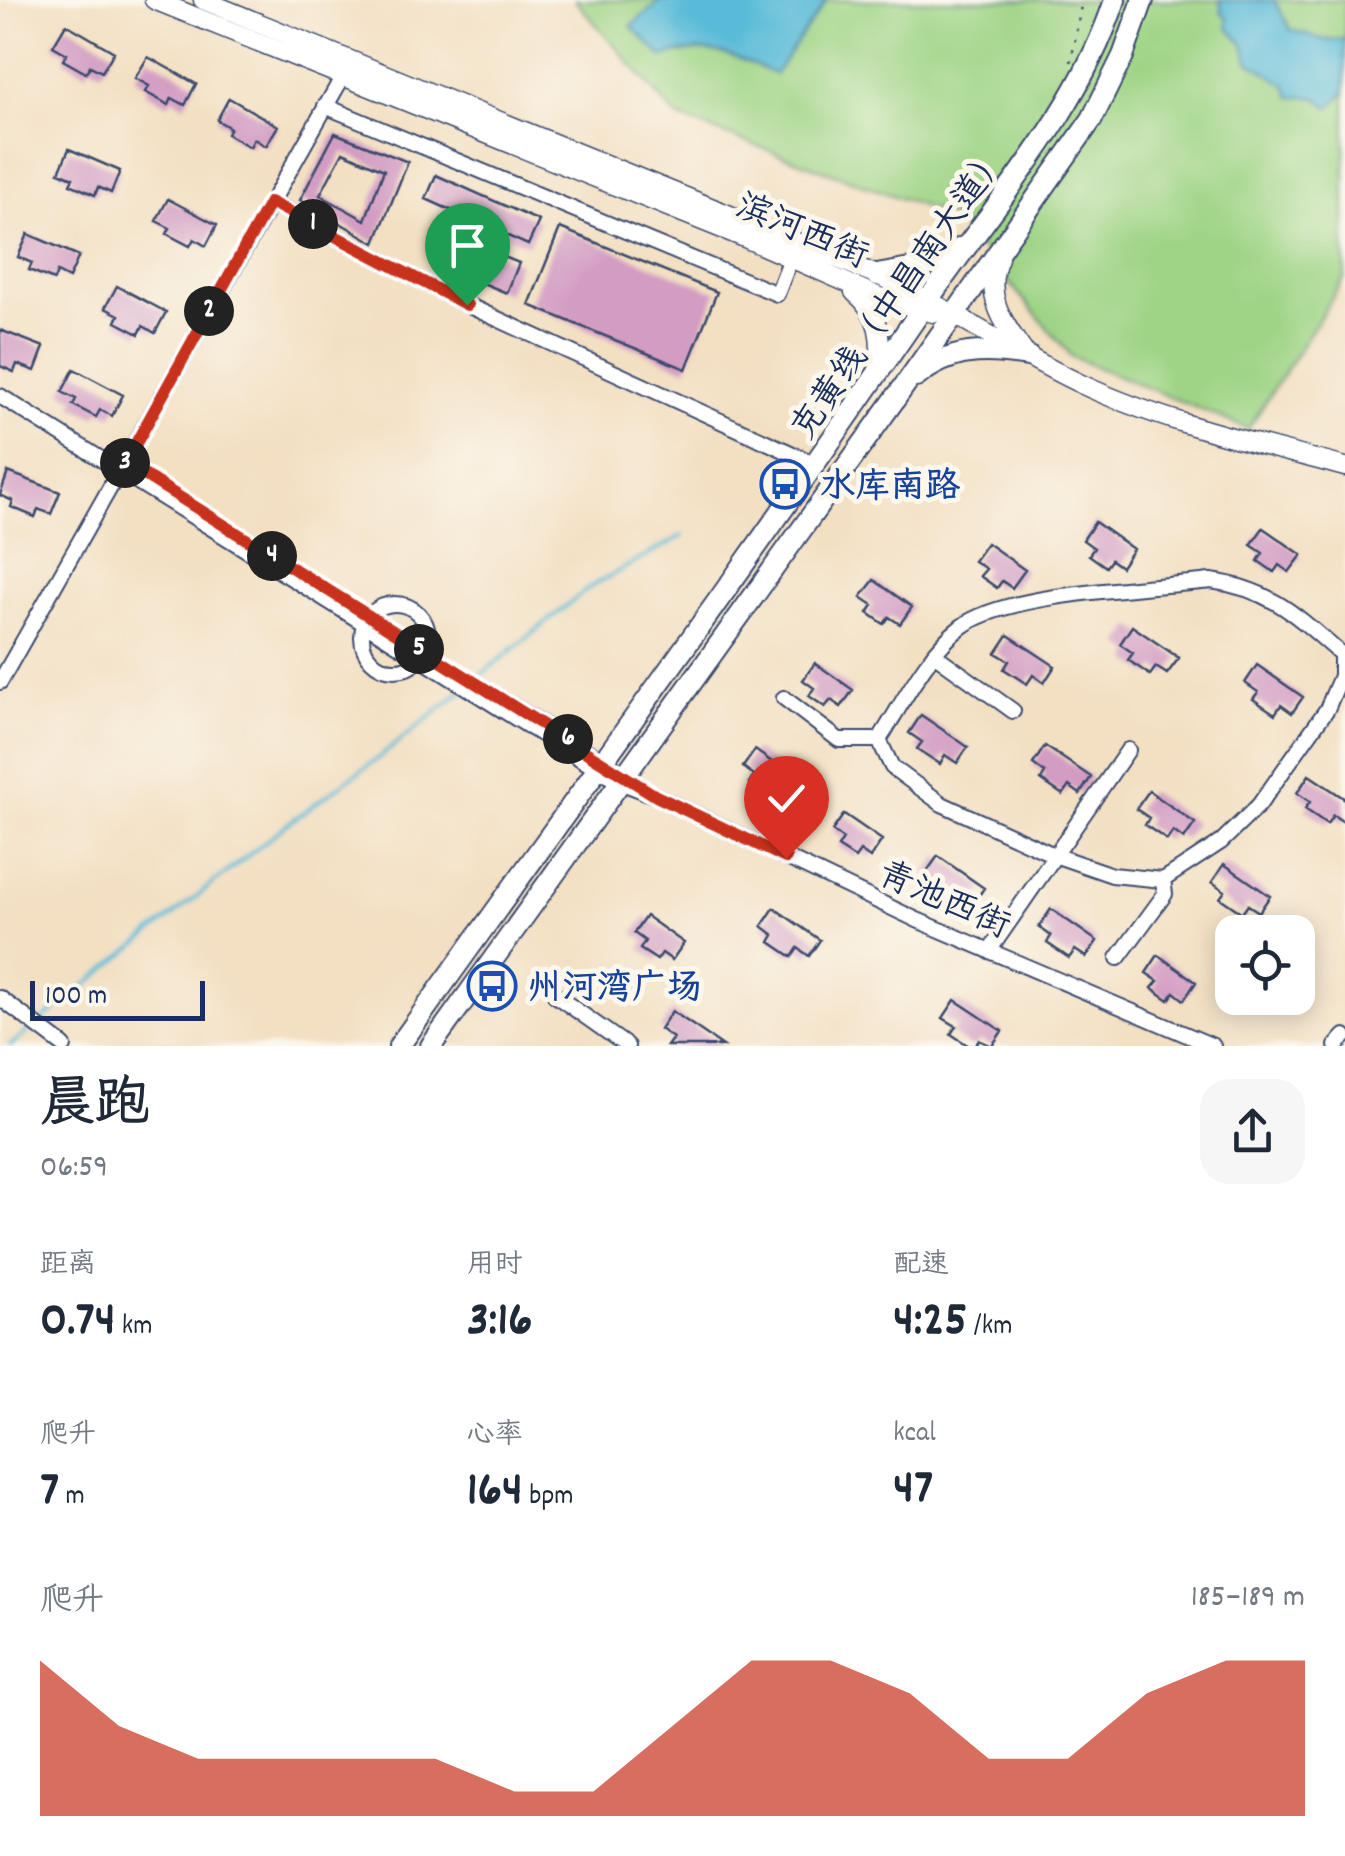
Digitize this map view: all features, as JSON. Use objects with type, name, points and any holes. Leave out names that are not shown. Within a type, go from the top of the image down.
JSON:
[{"type":"highway","name":"克黄线（中昌南大道）","points":[[398,1046],[816,464],[1068,101],[1090,64],[1115,0]]},
{"type":"highway","name":"克黄线（中昌南大道）","points":[[431,1046],[1092,119],[1123,56],[1143,0]]},
{"type":"highway","points":[[877,275],[927,266],[969,243]]},
{"type":"highway","points":[[900,392],[932,365],[963,352],[990,350],[1028,356]]},
{"type":"main road","name":"滨河西街","points":[[154,0],[348,68],[877,275],[924,306]]},
{"type":"main road","name":"滨河西街","points":[[203,0],[348,68],[838,279],[953,314]]},
{"type":"main road","points":[[1010,233],[994,269],[993,295],[1003,322],[1028,356]]},
{"type":"main road","points":[[838,279],[860,296],[875,317],[881,344],[878,376]]},
{"type":"main road","points":[[953,314],[1083,385],[1207,430],[1345,467]]},
{"type":"street","points":[[0,682],[348,68]]},
{"type":"street","points":[[326,106],[777,294],[791,258]]},
{"type":"street","points":[[270,202],[467,305],[816,464]]},
{"type":"street","name":"青池西街","points":[[0,387],[421,656],[622,778],[916,920],[1213,1046]]},
{"type":"street","name":"青池西街","points":[[0,396],[123,466]]},
{"type":"street","points":[[1211,581],[1242,585],[1287,608],[1343,654],[1341,676],[1328,709],[1258,805],[1222,842],[1163,880],[1112,875],[1054,855],[942,804],[892,767],[880,740],[935,656],[961,627],[999,607],[1211,581]]},
{"type":"street","points":[[391,604],[412,608],[426,624],[428,634],[421,656],[406,668],[395,670],[374,662],[363,643],[367,622],[381,607],[391,604]]},
{"type":"street","points":[[935,656],[1013,712]]},
{"type":"street","points":[[784,698],[838,740],[880,740]]},
{"type":"street","points":[[989,950],[1128,750]]},
{"type":"street","points":[[1118,958],[1165,894],[1163,880]]},
{"type":"street","points":[[555,995],[627,1046]]},
{"type":"street","points":[[0,998],[64,1046]]},
{"type":"street","points":[[1336,1046],[1345,1036]]},
{"type":"path","points":[[1069,73],[1082,0]]},
{"type":"green space","points":[[575,0],[1345,0],[1345,278],[1248,429],[1072,357],[955,218],[677,117]]},
{"type":"water","points":[[661,0],[827,0],[775,74],[707,51],[662,57],[631,26]]},
{"type":"water","points":[[1220,0],[1274,0],[1291,30],[1325,40],[1345,39],[1345,91],[1330,108],[1317,98],[1291,97],[1286,85],[1249,62],[1243,44],[1227,27]]},
{"type":"building","points":[[66,24],[114,52],[102,72],[90,66],[86,73],[63,60],[67,54],[53,46]]},
{"type":"building","points":[[148,57],[196,84],[185,105],[172,98],[169,105],[145,92],[149,86],[135,78]]},
{"type":"building","points":[[229,98],[278,126],[266,146],[254,139],[250,147],[227,134],[230,128],[217,120]]},
{"type":"building","points":[[335,133],[408,162],[375,243],[300,200]],"holes":[[[343,152],[384,170],[365,220],[320,195]]]},
{"type":"building","points":[[69,149],[120,171],[111,193],[98,187],[95,195],[70,184],[73,178],[59,172]]},
{"type":"building","points":[[436,175],[539,221],[528,245],[426,199]]},
{"type":"building","points":[[168,199],[217,225],[206,246],[194,239],[190,246],[167,234],[170,228],[156,221]]},
{"type":"building","points":[[560,228],[717,292],[686,369],[529,305]]},
{"type":"building","points":[[28,234],[79,256],[69,278],[57,272],[54,280],[29,270],[32,263],[18,257]]},
{"type":"building","points":[[474,245],[519,263],[507,293],[461,274]]},
{"type":"building","points":[[117,286],[166,312],[155,333],[143,326],[139,334],[116,322],[119,315],[105,308]]},
{"type":"building","points":[[0,330],[44,347],[35,371],[17,364],[14,372],[0,366]]},
{"type":"building","points":[[74,369],[123,395],[112,416],[100,410],[96,417],[73,405],[76,399],[62,392]]},
{"type":"building","points":[[8,472],[60,492],[51,514],[38,509],[35,517],[11,507],[13,501],[0,495]]},
{"type":"building","points":[[1095,522],[1133,549],[1121,567],[1111,560],[1106,567],[1089,555],[1094,548],[1083,540]]},
{"type":"building","points":[[1263,528],[1302,555],[1289,572],[1279,565],[1274,572],[1258,561],[1263,553],[1251,545]]},
{"type":"building","points":[[987,543],[1025,570],[1012,588],[1002,581],[997,588],[980,576],[986,569],[974,561]]},
{"type":"building","points":[[874,580],[912,607],[900,624],[889,617],[884,624],[868,613],[873,605],[861,597]]},
{"type":"building","points":[[1132,626],[1179,658],[1167,674],[1156,667],[1150,675],[1128,660],[1133,653],[1120,644]]},
{"type":"building","points":[[1008,635],[1055,666],[1044,683],[1033,675],[1027,684],[1004,669],[1009,661],[996,653]]},
{"type":"building","points":[[815,663],[853,690],[841,707],[831,700],[825,707],[809,696],[814,688],[803,680]]},
{"type":"building","points":[[1257,665],[1303,697],[1292,713],[1281,705],[1275,714],[1253,699],[1258,692],[1245,683]]},
{"type":"building","points":[[921,715],[968,747],[957,763],[945,755],[940,764],[917,749],[922,742],[909,733]]},
{"type":"building","points":[[1045,746],[1091,777],[1080,794],[1069,786],[1063,795],[1041,780],[1045,773],[1033,764]]},
{"type":"building","points":[[755,750],[793,777],[781,794],[770,787],[765,794],[749,783],[754,775],[743,767]]},
{"type":"building","points":[[1309,775],[1345,799],[1345,823],[1333,815],[1327,824],[1305,809],[1310,802],[1297,793]]},
{"type":"building","points":[[1149,791],[1195,823],[1184,839],[1173,831],[1167,840],[1145,825],[1149,818],[1136,809]]},
{"type":"building","points":[[844,814],[882,840],[870,858],[860,851],[855,858],[838,847],[843,839],[832,831]]},
{"type":"building","points":[[938,856],[984,888],[973,904],[962,896],[956,905],[934,890],[938,883],[925,874]]},
{"type":"building","points":[[1224,864],[1270,896],[1259,912],[1248,905],[1242,913],[1220,898],[1225,891],[1212,882]]},
{"type":"building","points":[[774,908],[820,940],[809,956],[798,948],[792,957],[770,942],[774,935],[762,926]]},
{"type":"building","points":[[1051,909],[1097,941],[1086,957],[1075,950],[1069,958],[1047,943],[1051,936],[1039,927]]},
{"type":"building","points":[[646,916],[684,943],[672,960],[662,953],[657,960],[640,949],[645,941],[634,933]]},
{"type":"building","points":[[1158,955],[1196,982],[1184,1000],[1174,992],[1169,1000],[1152,988],[1158,981],[1146,973]]},
{"type":"building","points":[[955,1000],[1002,1031],[992,1046],[979,1040],[975,1046],[969,1046],[951,1034],[956,1026],[943,1018]]},
{"type":"building","points":[[672,1011],[723,1046],[667,1046],[673,1038],[660,1029]]},
{"type":"waterway","points":[[477,678],[590,587],[682,536]]},
{"type":"waterway","points":[[41,1021],[291,821],[462,691]]},
{"type":"waterway","points":[[10,1046],[33,1027]]},
{"type":"place","name":"水库南路","points":[[785,484]]},
{"type":"place","name":"州河湾广场","points":[[492,986]]},
{"type":"route","points":[[467,305],[270,202],[125,463],[656,796],[786,858]]}]
